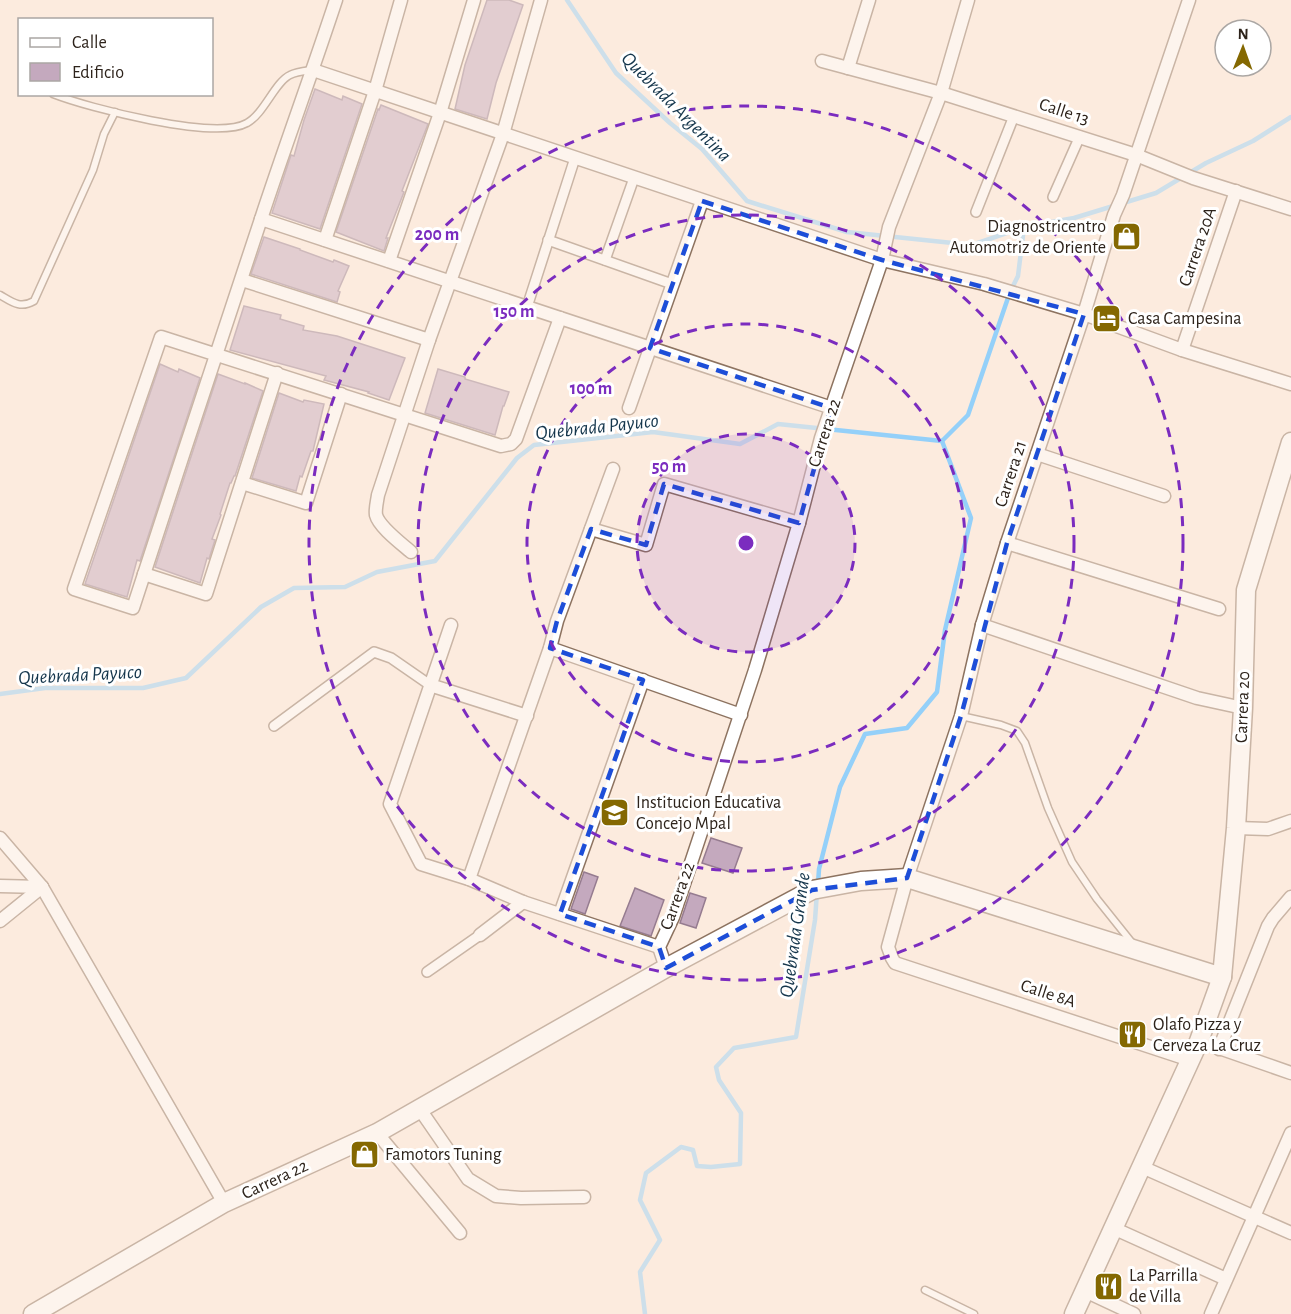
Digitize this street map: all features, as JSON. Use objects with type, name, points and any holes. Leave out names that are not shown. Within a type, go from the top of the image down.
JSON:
[{"type":"main road","name":"Carrera 20","points":[[1074,1314],[1199,1041],[1222,977],[1236,828],[1243,708],[1246,590],[1291,442]]},
{"type":"main road","points":[[666,968],[819,888],[861,881],[907,878],[1222,977]]},
{"type":"main road","name":"Carrera 22","points":[[33,1314],[59,1307],[224,1203],[377,1133],[666,968]]},
{"type":"street","points":[[336,0],[216,353],[133,608],[74,589],[161,337],[216,353],[501,446],[511,444],[516,439],[560,318]]},
{"type":"street","points":[[325,240],[375,91],[401,0]]},
{"type":"street","points":[[389,261],[440,113],[474,0]]},
{"type":"street","points":[[411,552],[378,520],[376,507],[378,495],[429,340],[503,134],[541,0]]},
{"type":"street","points":[[848,68],[869,0]]},
{"type":"street","name":"Carrera 22","points":[[666,968],[659,947],[672,917],[741,715],[799,523],[821,438],[882,260],[888,233],[941,93],[968,0]]},
{"type":"street","name":"Carrera 21","points":[[896,963],[888,947],[907,878],[961,716],[982,625],[1114,215],[1123,195],[1189,0]]},
{"type":"street","name":"Calle 13","points":[[822,62],[941,93],[1080,136],[1180,171],[1193,178],[1291,209]]},
{"type":"street","points":[[313,69],[882,260],[984,284],[1084,314],[1182,350],[1291,384]]},
{"type":"street","points":[[976,212],[1014,116]]},
{"type":"street","points":[[1053,197],[1080,136]]},
{"type":"street","points":[[526,307],[575,158]]},
{"type":"street","points":[[605,260],[634,178]]},
{"type":"street","name":"Carrera 20A","points":[[1182,350],[1236,191]]},
{"type":"street","points":[[629,408],[702,201]]},
{"type":"street","points":[[261,219],[650,348],[830,414]]},
{"type":"street","points":[[548,240],[672,284]]},
{"type":"street","points":[[242,280],[429,340]]},
{"type":"street","points":[[144,574],[206,594],[277,373]]},
{"type":"street","points":[[242,483],[306,503],[341,394]]},
{"type":"street","points":[[1037,454],[1164,496]]},
{"type":"street","points":[[469,879],[527,716],[557,621],[613,469]]},
{"type":"street","points":[[591,529],[646,545],[664,484],[799,523]]},
{"type":"street","points":[[1007,543],[1219,609]]},
{"type":"street","points":[[451,625],[390,804],[421,864],[469,879],[523,902],[659,947]]},
{"type":"street","points":[[982,625],[1197,698],[1243,708]]},
{"type":"street","points":[[550,648],[741,715]]},
{"type":"street","points":[[274,726],[374,652],[391,658],[430,685],[527,716]]},
{"type":"street","points":[[560,914],[643,680]]},
{"type":"street","points":[[1236,828],[1268,828],[1291,821]]},
{"type":"street","points":[[0,838],[42,887],[224,1203]]},
{"type":"street","points":[[0,886],[42,887]]},
{"type":"street","points":[[0,921],[42,887]]},
{"type":"street","points":[[1219,1048],[1268,926],[1291,897]]},
{"type":"street","points":[[427,972],[523,902]]},
{"type":"street","name":"Calle 8A","points":[[896,963],[1190,1060]]},
{"type":"street","points":[[1199,1041],[1291,1073]]},
{"type":"street","points":[[419,1108],[468,1179],[496,1196],[584,1197]]},
{"type":"street","points":[[377,1133],[460,1233]]},
{"type":"street","points":[[1211,1314],[1254,1217],[1286,1157],[1291,1133]]},
{"type":"street","points":[[1142,1167],[1291,1233]]},
{"type":"street","points":[[1113,1228],[1226,1279]]},
{"type":"street","points":[[1085,1292],[1134,1314]]},
{"type":"lane","points":[[59,96],[98,108],[180,126],[228,129],[247,123],[257,115],[288,75],[313,69]]},
{"type":"lane","points":[[0,295],[18,305],[34,302],[93,170],[104,134],[115,112]]},
{"type":"lane","points":[[961,716],[1017,731],[1026,743],[1048,808],[1072,862],[1097,899],[1139,951]]},
{"type":"lane","points":[[925,1290],[974,1314]]},
{"type":"highlighted area","points":[[702,201],[882,260],[1084,314],[1007,543],[961,716],[907,878],[812,890],[666,968],[659,947],[560,914],[643,680],[550,648],[557,621],[591,529],[646,545],[664,484],[799,523],[831,408],[650,348]]},
{"type":"building","points":[[487,0],[509,0],[523,5],[496,83],[487,119],[455,109],[465,65]]},
{"type":"building","points":[[315,89],[342,100],[343,96],[362,104],[320,229],[272,213],[291,155],[294,156]]},
{"type":"building","points":[[381,105],[428,124],[402,191],[404,192],[386,238],[388,238],[384,251],[336,232]]},
{"type":"building","points":[[264,237],[349,266],[338,291],[340,292],[337,302],[251,274]]},
{"type":"building","points":[[244,306],[281,315],[280,319],[304,326],[303,330],[337,336],[405,358],[389,400],[324,380],[326,376],[230,350]]},
{"type":"building","points":[[160,364],[200,378],[140,561],[137,560],[127,597],[85,584]]},
{"type":"building","points":[[438,369],[509,392],[495,435],[425,413]]},
{"type":"building","points":[[218,374],[263,391],[235,476],[230,483],[212,539],[215,540],[200,583],[155,567]]},
{"type":"building","points":[[279,393],[303,402],[304,400],[324,404],[313,451],[311,451],[302,477],[300,476],[296,491],[252,478]]},
{"type":"building","points":[[711,838],[742,848],[733,873],[702,863]]},
{"type":"building","points":[[584,872],[598,877],[585,914],[571,909]]},
{"type":"building","points":[[635,888],[664,900],[651,936],[620,926]]},
{"type":"building","points":[[690,893],[706,898],[696,928],[680,923]]},
{"type":"waterway","name":"Quebrada Argentina","points":[[567,0],[616,73],[702,149],[747,201],[847,232],[972,245],[1024,227],[1074,218],[1156,193],[1206,163],[1253,141],[1291,117]]},
{"type":"waterway","name":"Quebrada Payuco","points":[[942,441],[968,415],[1010,292],[1018,276],[1024,227]]},
{"type":"waterway","name":"Quebrada Payuco","points":[[0,694],[45,688],[143,688],[186,678],[261,607],[294,588],[345,587],[377,572],[435,561],[517,458],[534,445],[653,432],[740,444],[778,424],[942,441]]},
{"type":"waterway","name":"Quebrada Grande","points":[[818,884],[819,869],[840,787],[865,734],[907,728],[937,692],[945,630],[971,518],[942,441]]},
{"type":"waterway","name":"Quebrada Grande","points":[[645,1314],[640,1272],[660,1240],[640,1200],[646,1173],[681,1147],[693,1150],[697,1166],[740,1164],[741,1113],[719,1080],[716,1067],[734,1048],[796,1037],[815,920],[817,892]]},
{"type":"place","name":"Diagnostricentro Automotriz de Oriente","points":[[1127,237]]},
{"type":"place","name":"Casa Campesina","points":[[1107,319]]},
{"type":"place","name":"Institucion Educativa Concejo Mpal","points":[[615,813]]},
{"type":"place","name":"Olafo Pizza y Cerveza La Cruz","points":[[1132,1035]]},
{"type":"place","name":"Famotors Tuning","points":[[364,1155]]},
{"type":"place","name":"La Parrilla de Villa","points":[[1108,1286]]}]
